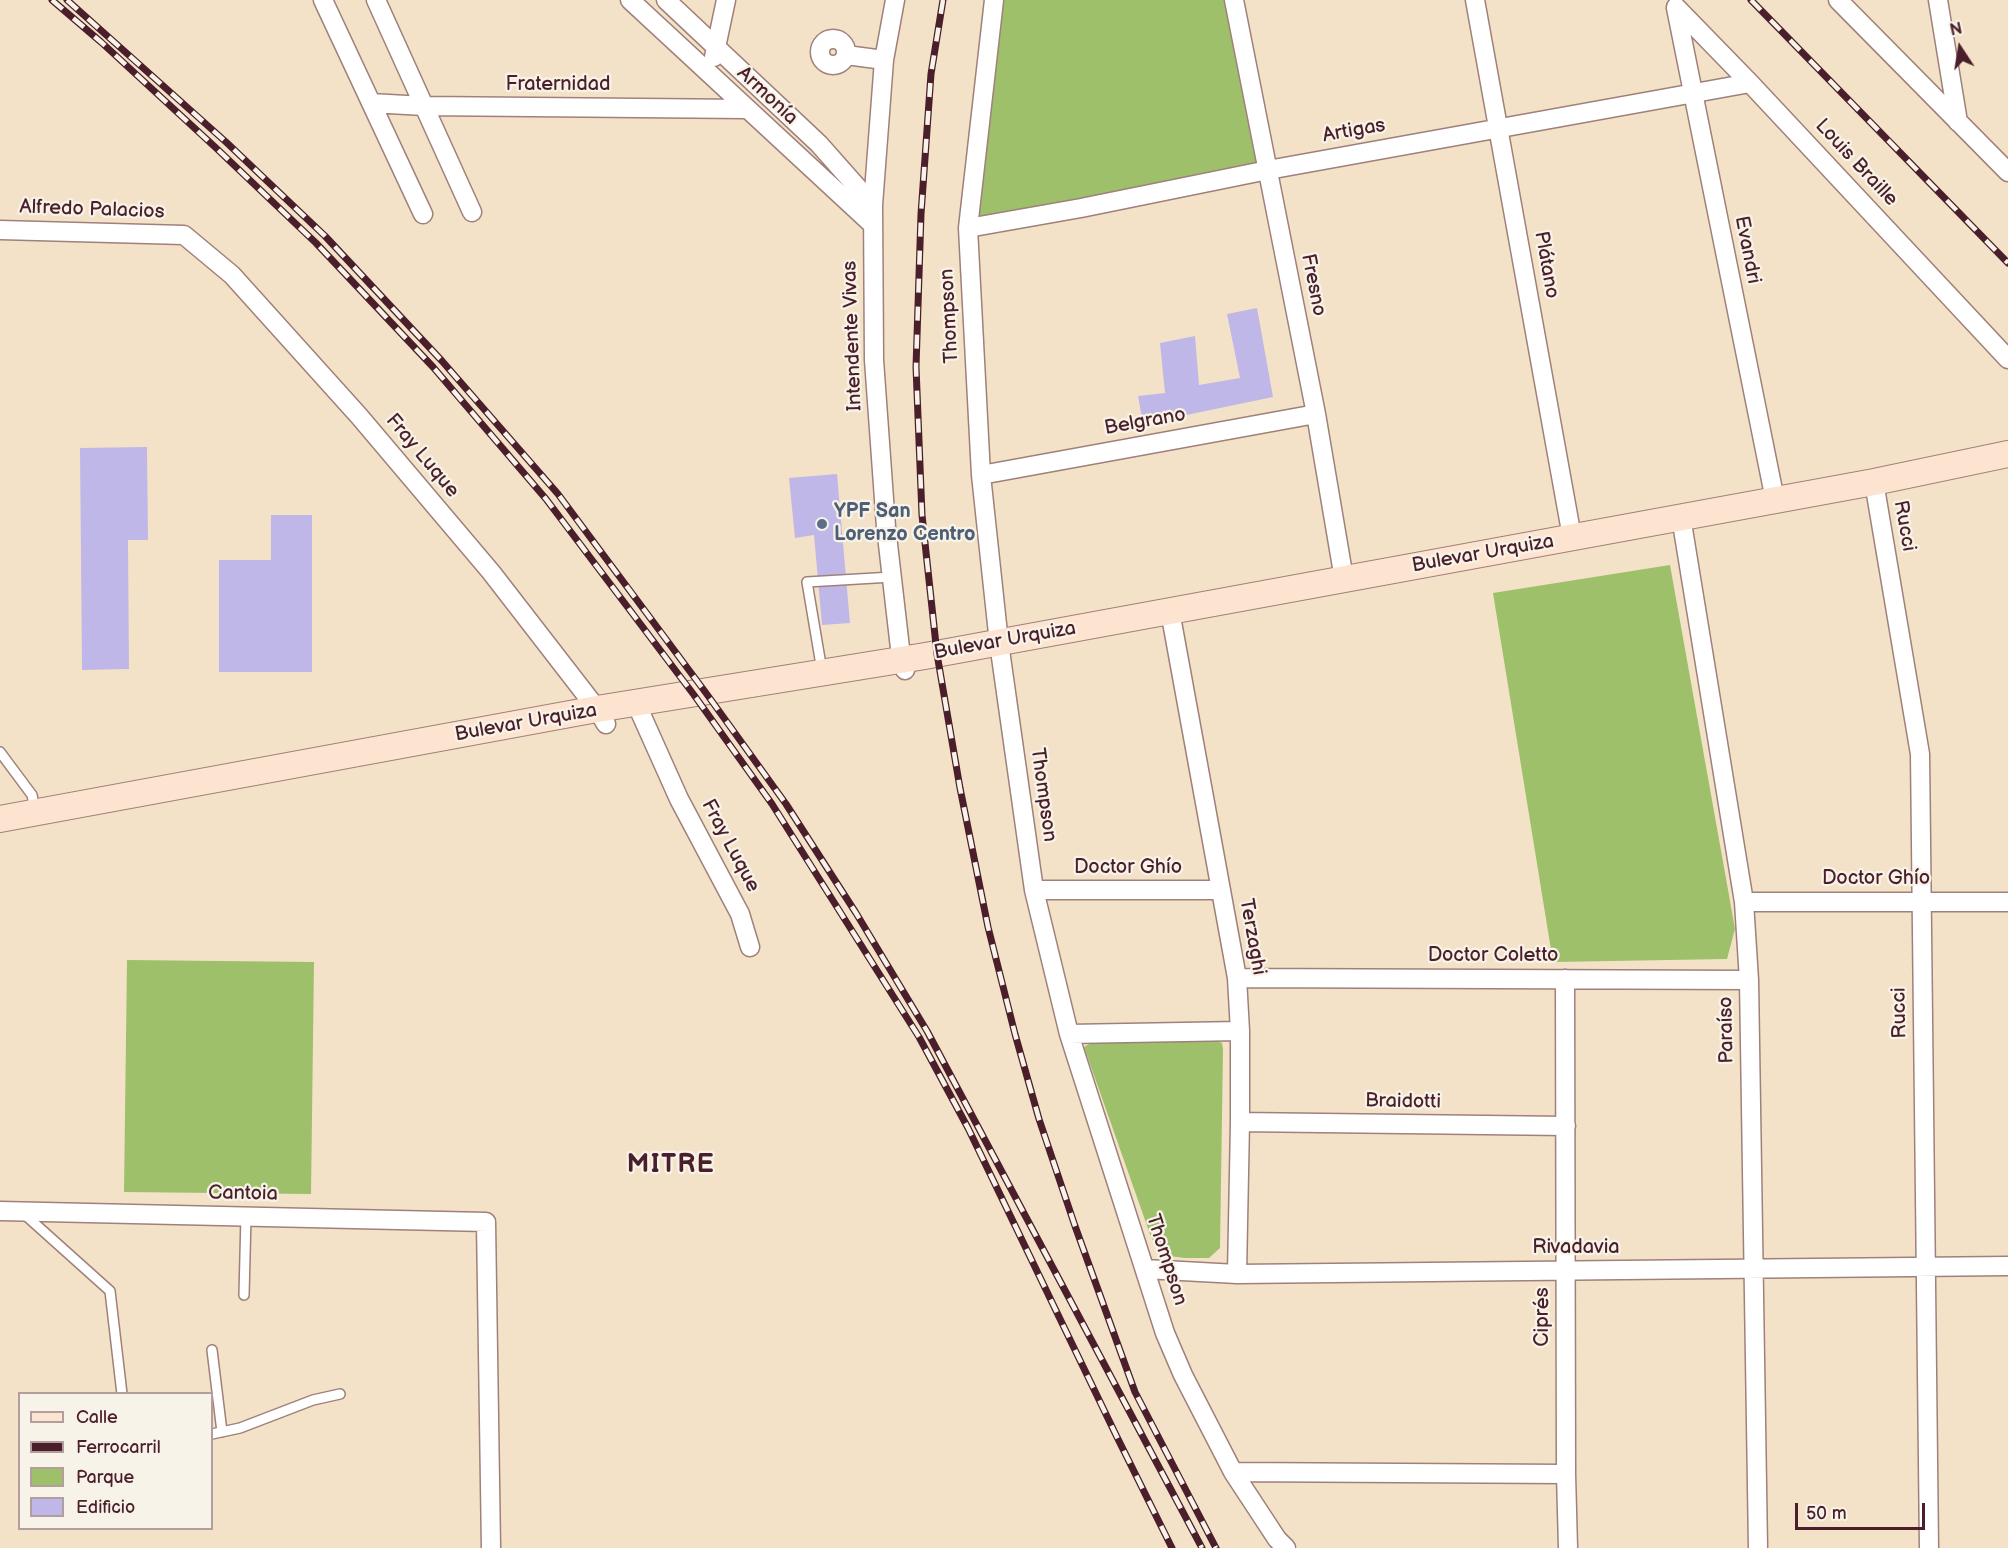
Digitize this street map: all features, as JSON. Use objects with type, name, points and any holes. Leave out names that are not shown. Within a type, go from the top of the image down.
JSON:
[{"type":"main road","name":"Bulevar Urquiza","points":[[640,710],[694,710],[904,665],[1875,487],[2008,454]]},
{"type":"main road","name":"Bulevar Urquiza","points":[[1171,616],[1344,579],[1572,537],[1682,522],[1775,500],[2008,468]]},
{"type":"main road","name":"Bulevar Urquiza","points":[[0,834],[823,673],[904,665]]},
{"type":"main road","name":"Bulevar Urquiza","points":[[0,819],[602,717]]},
{"type":"street","points":[[323,0],[423,214]]},
{"type":"street","points":[[376,0],[472,212]]},
{"type":"street","name":"Armonía","points":[[630,0],[873,225]]},
{"type":"street","name":"Armonía","points":[[666,0],[819,144],[873,205]]},
{"type":"street","points":[[709,73],[717,48],[726,0]]},
{"type":"street","name":"Intendente Vivas","points":[[895,0],[884,60],[873,225],[875,371],[886,527],[904,665]]},
{"type":"street","name":"Thompson","points":[[994,0],[968,228],[981,475],[1000,648],[1034,890],[1069,1034],[1166,1333],[1183,1375],[1233,1472],[1277,1539],[1286,1548]]},
{"type":"street","name":"Fresno","points":[[1234,0],[1316,414],[1344,579]]},
{"type":"street","name":"Plátano","points":[[1475,0],[1572,537]]},
{"type":"street","points":[[1838,0],[2007,170]]},
{"type":"street","points":[[1938,0],[1958,122]]},
{"type":"street","name":"Louis Braille","points":[[1672,4],[1750,83],[2008,359]]},
{"type":"street","name":"Evandri","points":[[1672,4],[1693,94],[1775,500]]},
{"type":"street","points":[[846,55],[884,60]]},
{"type":"street","name":"Artigas","points":[[968,228],[1081,208],[1268,170],[1750,83]]},
{"type":"street","name":"Fraternidad","points":[[371,103],[424,106],[746,109]]},
{"type":"street","name":"Alfredo Palacios","points":[[0,230],[183,235]]},
{"type":"street","name":"Fray Luque","points":[[183,235],[232,275],[359,416],[491,572],[602,717]]},
{"type":"street","name":"Belgrano","points":[[981,475],[1316,414]]},
{"type":"street","name":"Rucci","points":[[1875,487],[1920,754],[1929,1548]]},
{"type":"street","name":"Paraíso","points":[[1682,522],[1744,902],[1749,980],[1758,1548]]},
{"type":"street","name":"Terzaghi","points":[[1171,616],[1237,978],[1240,1031],[1237,1274]]},
{"type":"street","name":"Fray Luque","points":[[640,710],[679,799],[740,914],[750,947]]},
{"type":"street","name":"Doctor Ghío","points":[[1034,890],[1221,890]]},
{"type":"street","name":"Doctor Ghío","points":[[1744,902],[2008,902]]},
{"type":"street","name":"Doctor Coletto","points":[[1237,978],[1749,980]]},
{"type":"street","name":"Ciprés","points":[[1565,979],[1568,1548]]},
{"type":"street","points":[[1069,1034],[1240,1031]]},
{"type":"street","name":"Braidotti","points":[[1240,1122],[1566,1126]]},
{"type":"street","name":"Cantoia","points":[[0,1211],[486,1222],[491,1548]]},
{"type":"street","name":"Rivadavia","points":[[1144,1269],[1237,1274],[2008,1266]]},
{"type":"street","points":[[1233,1472],[1566,1474]]},
{"type":"lane","points":[[823,673],[807,582],[892,577]]},
{"type":"lane","points":[[0,752],[32,795],[35,813]]},
{"type":"lane","points":[[22,1212],[110,1292],[122,1392]]},
{"type":"lane","points":[[244,1295],[246,1216]]},
{"type":"lane","points":[[212,1350],[222,1432]]},
{"type":"lane","points":[[213,1434],[240,1428],[314,1400],[340,1395]]},
{"type":"green space","points":[[994,0],[1234,0],[1268,170],[968,228]]},
{"type":"green space","points":[[1670,565],[1735,929],[1727,959],[1553,962],[1493,593]]},
{"type":"green space","points":[[127,960],[314,962],[311,1194],[124,1192]]},
{"type":"green space","points":[[1212,1039],[1222,1043],[1223,1049],[1220,1248],[1209,1258],[1161,1255],[1151,1237],[1084,1047],[1093,1042]]},
{"type":"building","points":[[1257,308],[1273,397],[1143,424],[1138,396],[1165,393],[1160,343],[1195,336],[1199,385],[1240,378],[1227,314]]},
{"type":"building","points":[[147,447],[148,540],[128,540],[129,669],[82,670],[80,448]]},
{"type":"building","points":[[837,474],[850,623],[822,625],[814,535],[795,538],[789,478]]},
{"type":"building","points":[[271,515],[312,515],[312,672],[219,672],[219,560],[271,560]]},
{"type":"railway","points":[[52,0],[101,42],[316,243],[433,367],[546,499],[694,695],[772,804],[919,1037],[968,1128],[1172,1548]]},
{"type":"railway","points":[[67,0],[226,142],[325,236],[442,361],[558,494],[706,693],[786,804],[856,913],[927,1031],[1202,1548]]},
{"type":"railway","points":[[943,0],[931,74],[921,214],[916,367],[922,515],[937,654],[960,788],[988,927],[1015,1034],[1039,1119],[1075,1226],[1135,1392],[1216,1548]]},
{"type":"railway","points":[[1751,0],[2008,263]]},
{"type":"place","name":"YPF San Lorenzo Centro","points":[[822,524]]},
{"type":"district","name":"MITRE","points":[[671,1165]]}]
